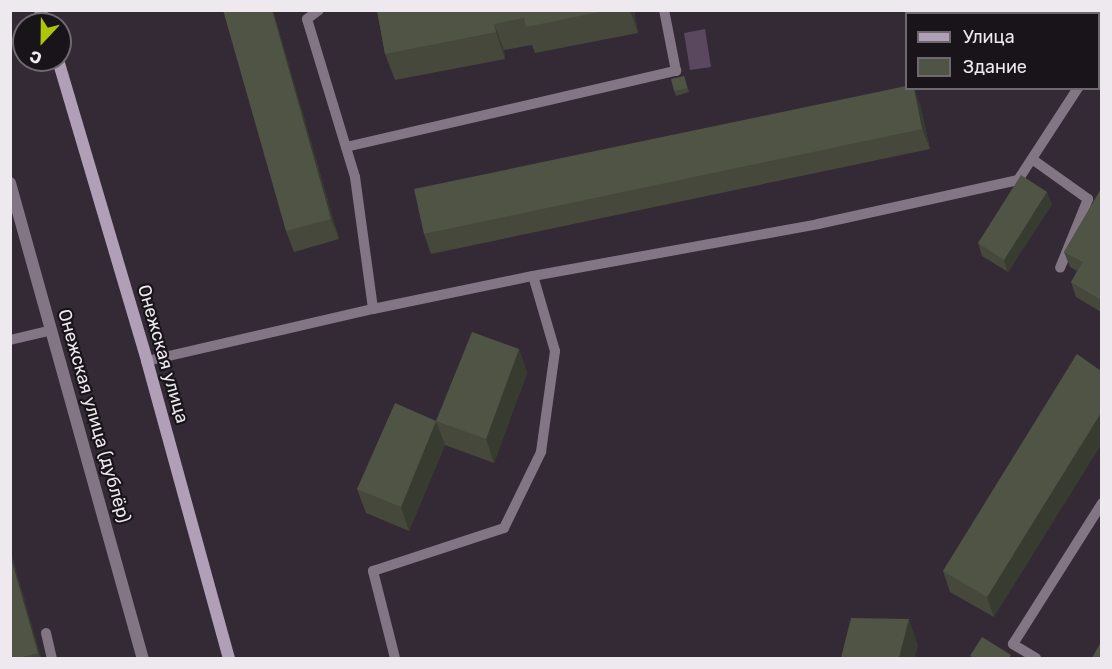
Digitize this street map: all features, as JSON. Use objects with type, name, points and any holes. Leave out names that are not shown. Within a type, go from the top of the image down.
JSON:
[{"type":"main road","name":"Онежская улица","points":[[62,72],[147,362],[229,658]]},
{"type":"street","name":"Онежская улица (дублёр)","points":[[10,183],[143,658]]},
{"type":"lane","points":[[319,10],[307,19],[355,177],[373,309]]},
{"type":"lane","points":[[346,147],[676,71],[664,10]]},
{"type":"lane","points":[[147,362],[373,309],[533,276],[818,224],[1018,180],[1077,90]]},
{"type":"lane","points":[[1032,159],[1088,199],[1060,268]]},
{"type":"lane","points":[[395,658],[373,571],[504,528],[541,452],[555,351],[533,276]]},
{"type":"lane","points":[[10,340],[52,330]]},
{"type":"lane","points":[[1036,658],[1013,644],[1101,503]]},
{"type":"lane","points":[[46,633],[52,658]]},
{"type":"shaded area","points":[[705,29],[711,67],[690,70],[684,33]]},
{"type":"building","points":[[223,10],[272,10],[331,219],[286,231]]},
{"type":"building","points":[[377,10],[609,10],[526,27],[524,18],[494,24],[496,32],[385,54]]},
{"type":"building","points":[[991,10],[1046,10],[1045,12],[990,12]]},
{"type":"building","points":[[684,76],[687,88],[674,91],[671,79]]},
{"type":"building","points":[[905,86],[905,90],[914,90],[922,129],[424,234],[414,189]]},
{"type":"building","points":[[1021,175],[1047,192],[1004,260],[978,243]]},
{"type":"building","points":[[1101,189],[1101,300],[1071,282],[1083,262],[1064,252]]},
{"type":"building","points":[[472,332],[519,349],[486,439],[436,421]]},
{"type":"building","points":[[1077,354],[1101,371],[1101,413],[987,597],[943,571]]},
{"type":"building","points":[[395,403],[436,421],[401,507],[357,489]]},
{"type":"building","points":[[10,555],[38,653],[19,658],[10,658]]},
{"type":"building","points":[[851,618],[909,619],[899,658],[841,658]]},
{"type":"building","points":[[982,637],[1011,655],[1009,658],[970,656]]},
{"type":"building","points":[[1101,642],[1101,658],[1092,658]]}]
